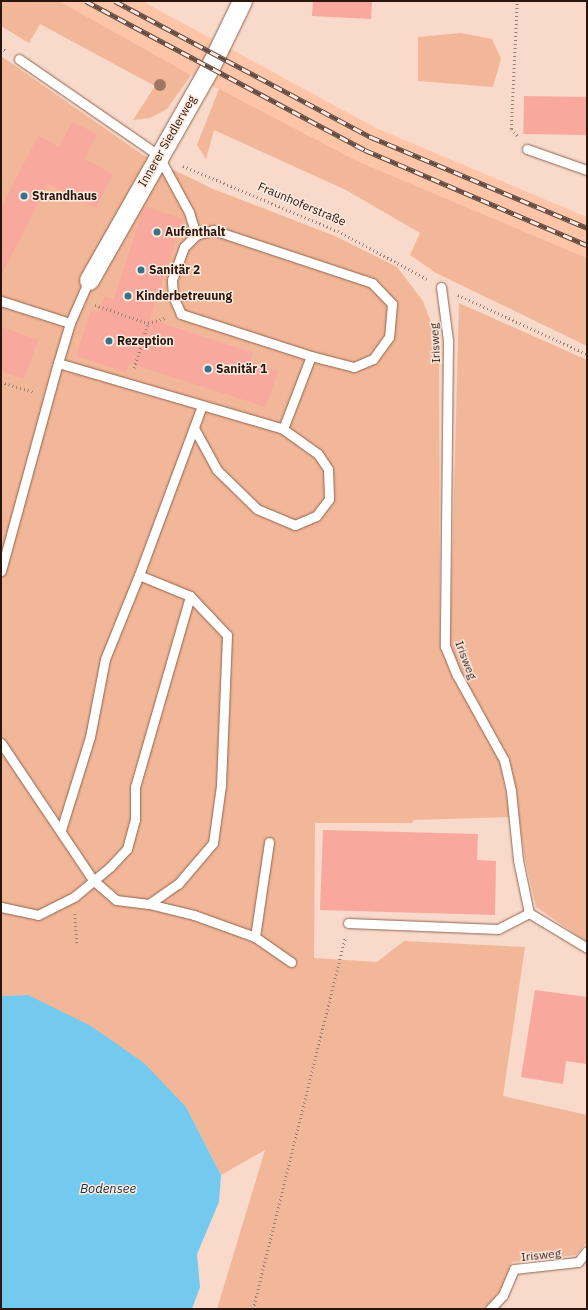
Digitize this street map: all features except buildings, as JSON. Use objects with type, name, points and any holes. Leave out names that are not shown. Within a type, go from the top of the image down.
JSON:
[{"type":"street","name":"Innerer Siedlerweg","points":[[89,280],[158,155],[208,69],[242,1]]},
{"type":"lane","points":[[19,59],[158,155],[189,212],[196,235]]},
{"type":"lane","points":[[527,149],[587,170]]},
{"type":"lane","points":[[213,230],[372,284],[392,304],[389,337],[373,359],[354,367],[312,356],[181,314],[173,296],[172,280],[184,247],[196,235],[213,230]]},
{"type":"lane","points":[[1,571],[70,323],[89,280]]},
{"type":"lane","name":"Irisweg","points":[[441,287],[448,340],[445,646],[457,675],[504,760],[511,791],[518,860],[529,914]]},
{"type":"lane","points":[[1,301],[70,323]]},
{"type":"lane","points":[[283,429],[312,356]]},
{"type":"lane","points":[[58,363],[283,429],[318,454],[328,469],[329,499],[316,516],[295,525],[257,509],[217,470],[194,428]]},
{"type":"lane","points":[[61,830],[90,737],[106,660],[202,406]]},
{"type":"lane","points":[[139,574],[190,596],[227,635],[221,785],[214,843],[178,884],[149,904]]},
{"type":"lane","points":[[1,907],[38,915],[74,897],[110,867],[127,848],[135,820],[135,787],[190,596]]},
{"type":"lane","points":[[1,744],[61,830],[93,880],[116,900],[149,904],[194,915],[255,937],[291,962]]},
{"type":"lane","points":[[255,937],[269,842]]},
{"type":"lane","points":[[348,923],[498,929],[529,914],[587,948]]},
{"type":"lane","name":"Irisweg","points":[[490,1309],[503,1295],[514,1269],[578,1262],[587,1251]]},
{"type":"path","points":[[517,1],[511,129],[527,149]]},
{"type":"path","name":"Fraunhoferstraße","points":[[158,155],[338,231],[441,287],[587,354]]},
{"type":"path","points":[[80,300],[148,323],[181,314]]},
{"type":"path","points":[[128,384],[148,323]]},
{"type":"path","points":[[1,382],[48,398]]},
{"type":"path","points":[[74,897],[77,944]]},
{"type":"path","points":[[253,1309],[348,923]]},
{"type":"shaded area","points":[[1,1],[59,1],[191,75],[167,109],[150,118],[133,120],[155,86],[40,24],[29,43],[1,26]]},
{"type":"shaded area","points":[[59,1],[142,1],[376,128],[587,217],[587,258],[357,161],[191,75]]},
{"type":"shaded area","points":[[461,33],[492,39],[501,59],[493,87],[418,81],[418,37]]},
{"type":"shaded area","points":[[1,56],[143,155],[213,189],[335,236],[397,267],[423,301],[439,344],[440,646],[454,679],[500,761],[510,817],[413,820],[412,823],[315,823],[314,958],[377,962],[404,941],[525,947],[503,1096],[587,1115],[587,1242],[576,1255],[512,1262],[500,1292],[484,1309],[217,1309],[265,1150],[221,1175],[186,1107],[28,995],[1,996]]},
{"type":"shaded area","points":[[219,89],[357,161],[587,258],[587,346],[436,273],[410,255],[420,233],[346,190],[214,130],[206,159],[197,145]]},
{"type":"shaded area","points":[[459,303],[587,360],[587,942],[536,907],[525,860],[515,790],[460,673],[450,644]]},
{"type":"water","name":"Bodensee","points":[[28,995],[91,1026],[144,1063],[186,1107],[221,1175],[219,1202],[197,1254],[200,1287],[192,1309],[1,1309],[1,996]]},
{"type":"railway","points":[[86,1],[365,150],[587,245]]},
{"type":"railway","points":[[115,1],[371,137],[587,228]]},
{"type":"place","name":"Strandhaus","points":[[24,196]]},
{"type":"place","name":"Aufenthalt","points":[[157,232]]},
{"type":"place","name":"Sanitär 2","points":[[141,270]]},
{"type":"place","name":"Kinderbetreuung","points":[[128,296]]},
{"type":"place","name":"Rezeption","points":[[109,341]]},
{"type":"place","name":"Sanitär 1","points":[[208,369]]}]
